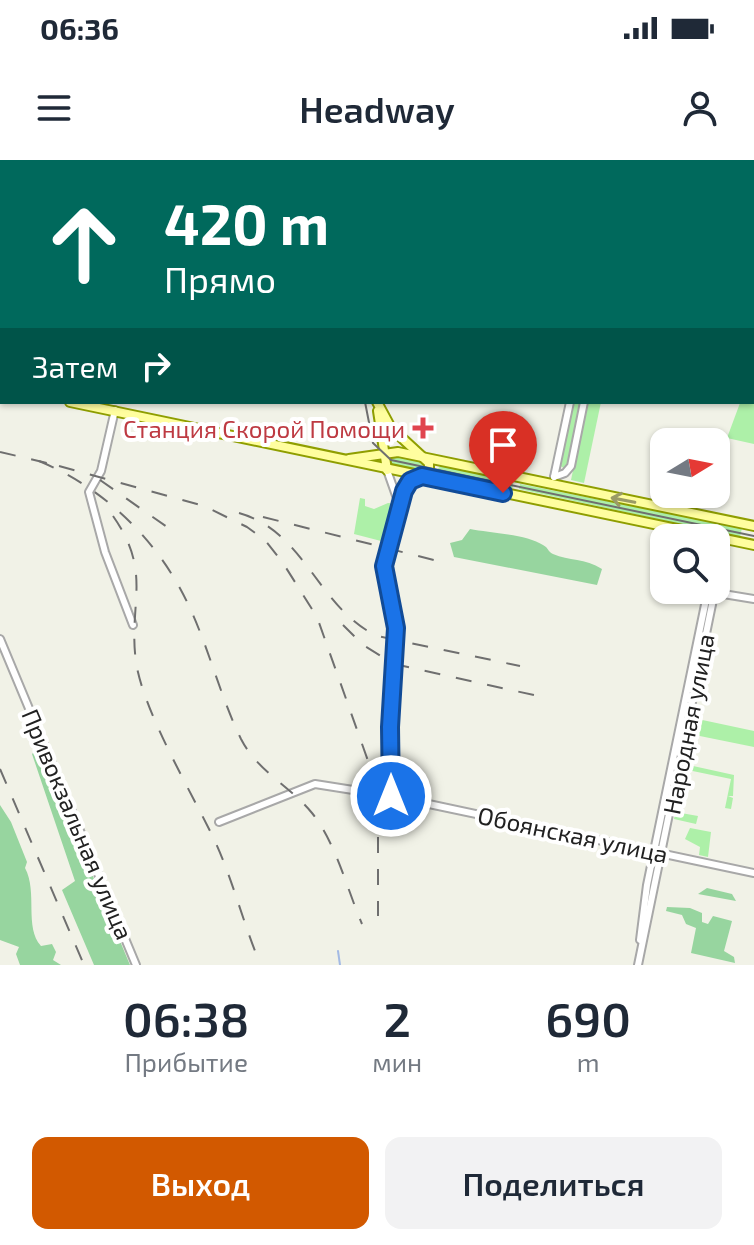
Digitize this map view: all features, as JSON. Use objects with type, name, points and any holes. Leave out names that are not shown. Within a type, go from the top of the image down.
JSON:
[{"type":"main road","points":[[376,404],[385,463]]},
{"type":"main road","points":[[377,404],[391,428],[425,458],[430,468],[422,476]]},
{"type":"main road","points":[[102,405],[341,459],[385,463],[398,452],[525,479],[553,481],[754,526]]},
{"type":"main road","points":[[363,458],[376,448],[379,422]]},
{"type":"main road","points":[[341,459],[363,458],[422,476],[653,524]]},
{"type":"main road","points":[[521,496],[515,485],[525,479]]},
{"type":"main road","points":[[730,540],[754,545]]},
{"type":"street","points":[[553,481],[570,404]]},
{"type":"street","points":[[553,481],[571,466],[584,404]]},
{"type":"street","points":[[115,410],[101,471],[89,492],[105,552],[133,625]]},
{"type":"street","points":[[385,463],[396,489],[399,512]]},
{"type":"street","points":[[391,796],[390,727],[396,628],[384,566],[407,485],[422,476]]},
{"type":"street","points":[[730,594],[754,599]]},
{"type":"street","name":"Народная улица","points":[[638,965],[705,604]]},
{"type":"street","name":"Народная улица","points":[[658,852],[711,604]]},
{"type":"street","name":"Привокзальная улица","points":[[0,639],[136,965]]},
{"type":"street","name":"Обоянская улица","points":[[219,822],[315,784],[391,796],[754,873]]},
{"type":"green space","points":[[572,404],[582,404],[569,465],[565,469],[559,465]]},
{"type":"green space","points":[[587,404],[601,404],[584,483],[571,480]]},
{"type":"green space","points":[[740,404],[754,404],[754,444],[730,439]]},
{"type":"green space","points":[[395,456],[423,462],[426,469],[423,472],[393,466],[390,460]]},
{"type":"green space","points":[[442,465],[514,480],[512,490],[440,475],[436,470]]},
{"type":"green space","points":[[520,484],[722,524],[680,524],[519,489]]},
{"type":"green space","points":[[360,498],[365,499],[365,506],[374,509],[388,503],[395,504],[397,508],[391,537],[383,536],[381,541],[354,534]]},
{"type":"green space","points":[[730,526],[742,528],[740,537],[730,535]]},
{"type":"green space","points":[[470,529],[528,538],[545,546],[553,554],[596,565],[602,569],[597,585],[454,557],[450,543],[462,540]]},
{"type":"green space","points":[[693,718],[754,731],[754,747],[690,734]]},
{"type":"green space","points":[[39,747],[130,965],[94,965],[62,890],[75,881],[32,754]]},
{"type":"green space","points":[[684,764],[734,775],[733,796],[728,796],[733,798],[731,809],[725,808],[731,779],[683,769]]},
{"type":"green space","points":[[679,794],[684,796],[681,813],[698,816],[696,824],[674,819]]},
{"type":"green space","points":[[0,805],[11,822],[27,862],[25,868],[31,888],[36,938],[41,946],[52,944],[56,952],[53,960],[61,965],[20,965],[16,954],[19,947],[0,940]]},
{"type":"green space","points":[[690,828],[711,832],[708,857],[699,855],[700,847],[685,839]]},
{"type":"green space","points":[[707,888],[732,894],[736,901],[698,894]]},
{"type":"green space","points":[[667,907],[690,908],[702,913],[702,922],[708,924],[713,916],[732,921],[724,951],[734,957],[735,963],[691,953],[696,928],[686,924],[682,915],[666,911]]},
{"type":"waterway","points":[[338,951],[340,965]]},
{"type":"tram line","points":[[365,404],[373,443],[391,460],[754,536]]},
{"type":"railway","points":[[0,452],[47,463]]},
{"type":"railway","points":[[39,461],[63,472],[107,501],[161,558],[188,604],[241,739],[256,761],[303,803],[320,825],[362,924]]},
{"type":"railway","points":[[59,466],[204,506],[247,527],[265,540],[283,563],[317,617],[378,789],[378,916]]},
{"type":"railway","points":[[100,480],[167,527]]},
{"type":"railway","points":[[239,513],[262,523],[280,536],[340,607],[377,636],[520,666]]},
{"type":"railway","points":[[113,516],[125,536],[136,572],[134,641],[140,681],[168,750],[219,850],[257,956]]},
{"type":"railway","points":[[263,517],[438,561]]},
{"type":"railway","points":[[343,625],[363,645],[394,664],[538,696]]},
{"type":"railway","points":[[0,769],[84,965]]},
{"type":"place","name":"Станция Скорой Помощи","points":[[423,428]]},
{"type":"route","points":[[391,796],[390,727],[396,628],[384,566],[404,491],[410,481],[422,476],[503,493]]}]
